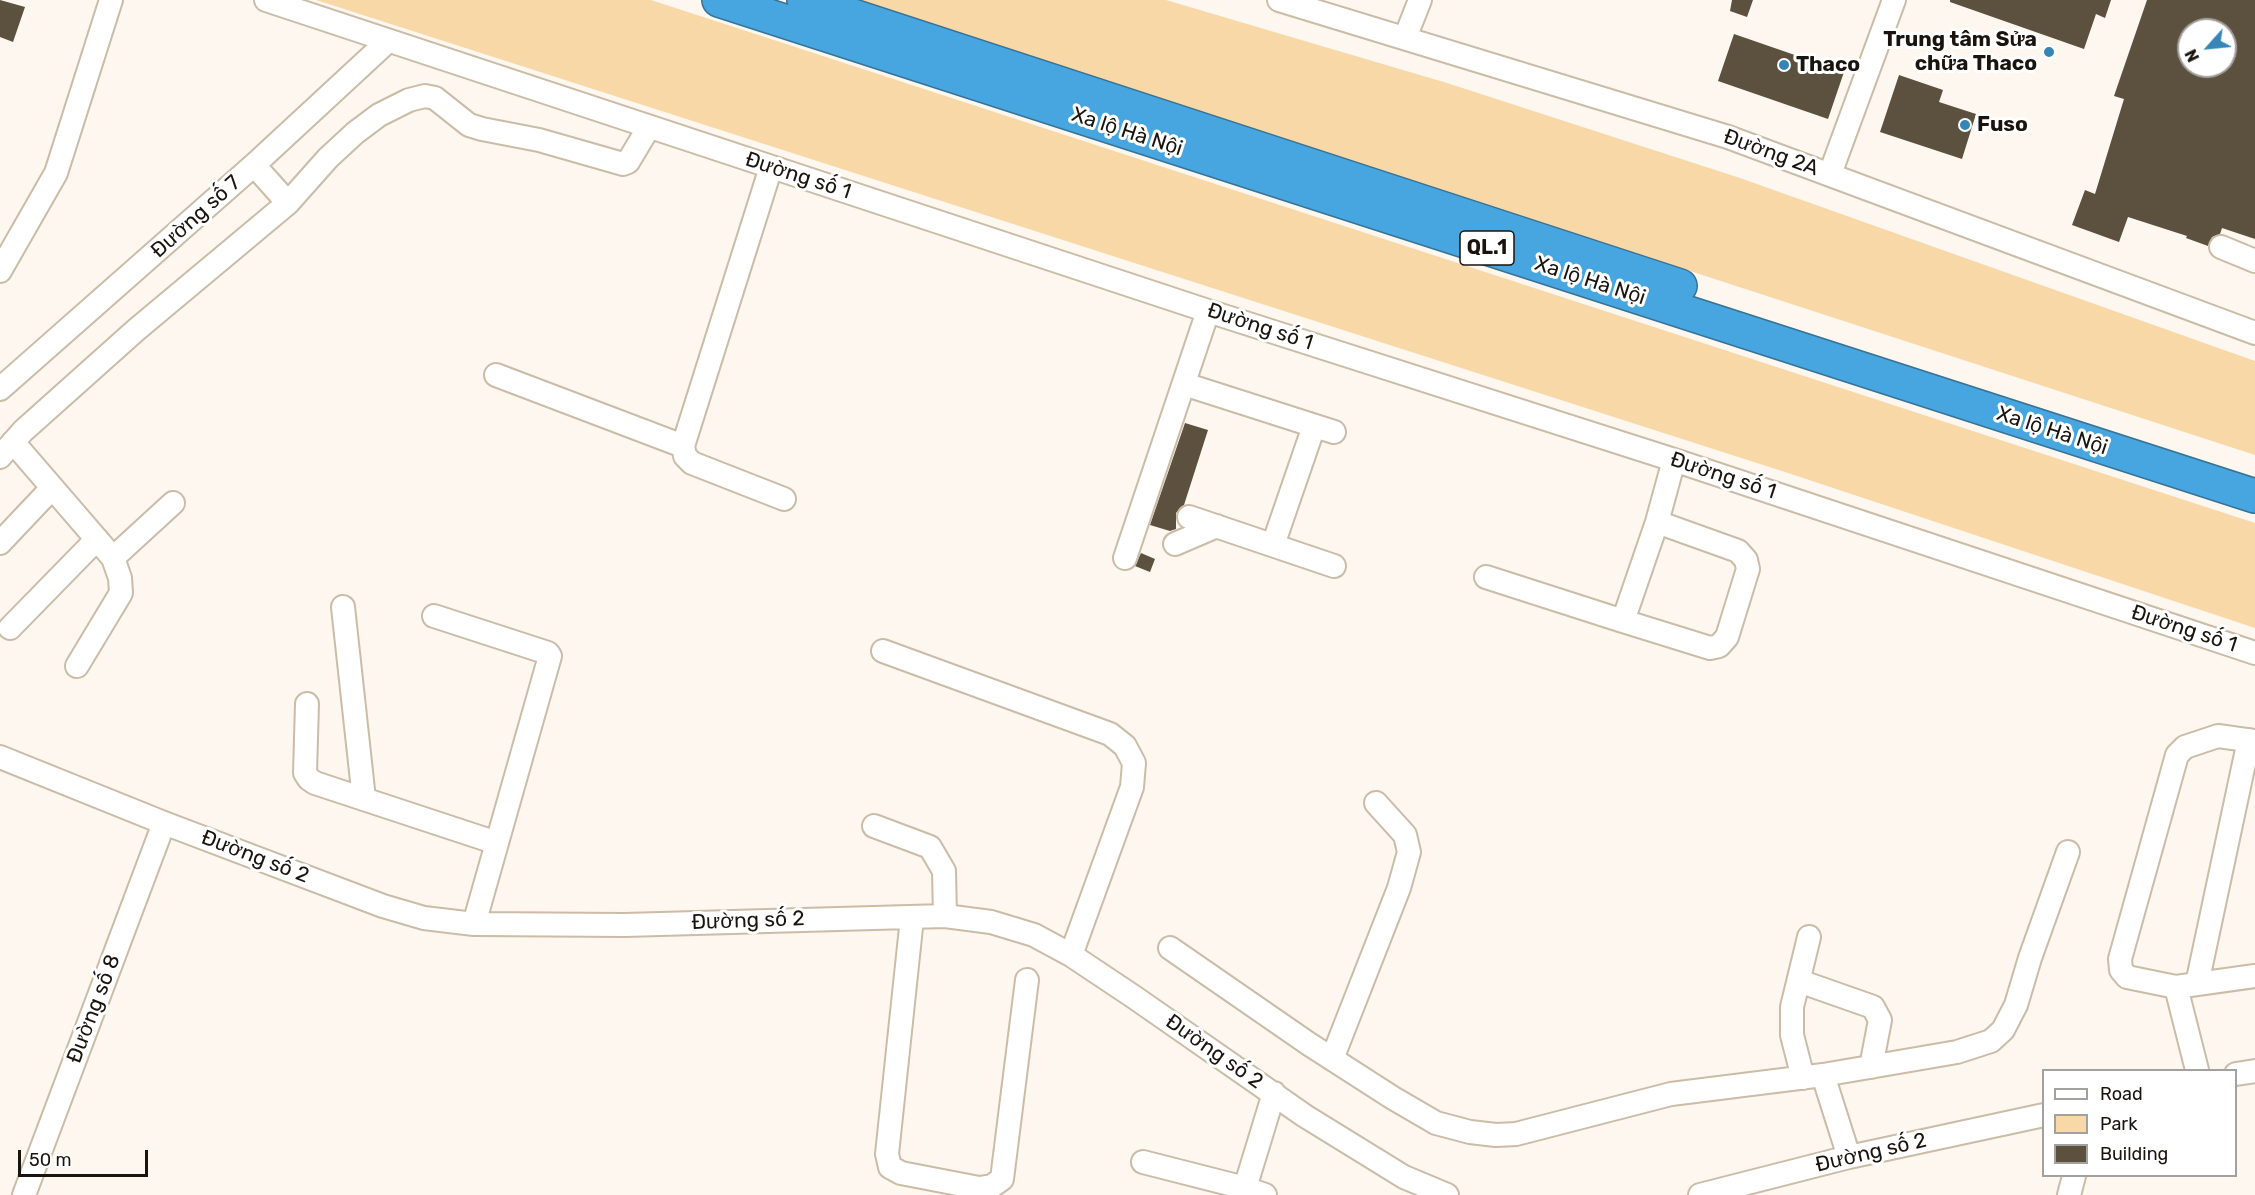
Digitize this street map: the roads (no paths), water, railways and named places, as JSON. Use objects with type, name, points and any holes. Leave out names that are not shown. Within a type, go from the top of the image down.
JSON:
[{"type":"highway","name":"Xa lộ Hà Nội","points":[[719,0],[2255,496]]},
{"type":"highway","name":"Xa lộ Hà Nội","points":[[804,0],[2255,474]]},
{"type":"street","points":[[0,271],[56,173],[111,0]]},
{"type":"street","name":"Đường số 1","points":[[266,0],[1208,310],[1674,460],[2255,653]]},
{"type":"street","name":"Đường 2A","points":[[1279,0],[1728,137],[2253,328]]},
{"type":"street","points":[[1405,38],[1420,0]]},
{"type":"street","points":[[1830,174],[1894,0]]},
{"type":"street","name":"Đường số 7","points":[[0,389],[254,165],[388,40]]},
{"type":"street","points":[[77,666],[121,593],[120,578],[113,558],[52,488],[7,450],[23,431],[136,330],[288,203],[328,158],[355,133],[379,115],[409,100],[425,96],[435,98],[469,124],[482,129],[539,140],[623,165],[628,162],[649,127]]},
{"type":"street","points":[[254,165],[288,203]]},
{"type":"street","points":[[771,167],[683,446],[685,456],[692,463],[784,499]]},
{"type":"street","points":[[2221,248],[2255,261]]},
{"type":"street","points":[[1125,558],[1208,310]]},
{"type":"street","points":[[496,375],[683,446]]},
{"type":"street","points":[[1184,384],[1324,429],[1273,545]]},
{"type":"street","points":[[1623,621],[1657,522],[1674,460]]},
{"type":"street","points":[[0,543],[52,488]]},
{"type":"street","points":[[113,558],[173,503]]},
{"type":"street","points":[[1189,517],[1334,566]]},
{"type":"street","points":[[1486,577],[1710,648],[1719,646],[1726,637],[1748,569],[1746,560],[1738,551],[1657,522]]},
{"type":"street","points":[[1175,544],[1216,526]]},
{"type":"street","points":[[10,628],[97,539]]},
{"type":"street","points":[[343,607],[364,799]]},
{"type":"street","points":[[434,616],[548,653],[550,656],[474,924]]},
{"type":"street","points":[[882,651],[1110,734],[1125,746],[1134,763],[1132,787],[1071,956]]},
{"type":"street","points":[[307,704],[305,772],[315,783],[497,843]]},
{"type":"street","points":[[2198,1069],[2187,986],[2252,740],[2218,736],[2186,747],[2177,755],[2120,959],[2121,970],[2127,977],[2187,986],[2255,976]]},
{"type":"street","name":"Đường số 2","points":[[0,757],[164,823],[382,906],[424,918],[474,924],[625,925],[945,916],[991,922],[1034,935],[1071,956],[1305,1116],[1404,1177],[1447,1195]]},
{"type":"street","points":[[1332,1059],[1399,888],[1409,852],[1405,835],[1376,803]]},
{"type":"street","name":"Đường số 8","points":[[24,1195],[164,823]]},
{"type":"street","points":[[874,826],[930,847],[944,871],[945,916]]},
{"type":"street","points":[[1170,948],[1332,1059],[1436,1123],[1470,1132],[1496,1135],[1516,1134],[1671,1094],[1813,1077],[1957,1052],[1991,1041],[2003,1030],[2016,1005],[2030,958],[2068,852]]},
{"type":"street","points":[[912,918],[886,1154],[890,1167],[901,1173],[992,1190],[1002,1179],[1027,981]]},
{"type":"street","points":[[1809,937],[1792,1007],[1792,1035],[1849,1157]]},
{"type":"street","points":[[1799,981],[1873,1007],[1880,1020],[1871,1067]]},
{"type":"street","points":[[2237,1074],[2255,1071]]},
{"type":"street","points":[[1143,1162],[1255,1192],[1274,1093]]},
{"type":"street","name":"Đường số 2","points":[[1700,1195],[1849,1157],[2042,1115]]},
{"type":"street","points":[[2069,1195],[2074,1177]]},
{"type":"place","name":"Trung tâm Sửa chữa Thaco","points":[[2049,52]]},
{"type":"place","name":"Thaco","points":[[1784,65]]},
{"type":"place","name":"Fuso","points":[[1965,125]]}]
